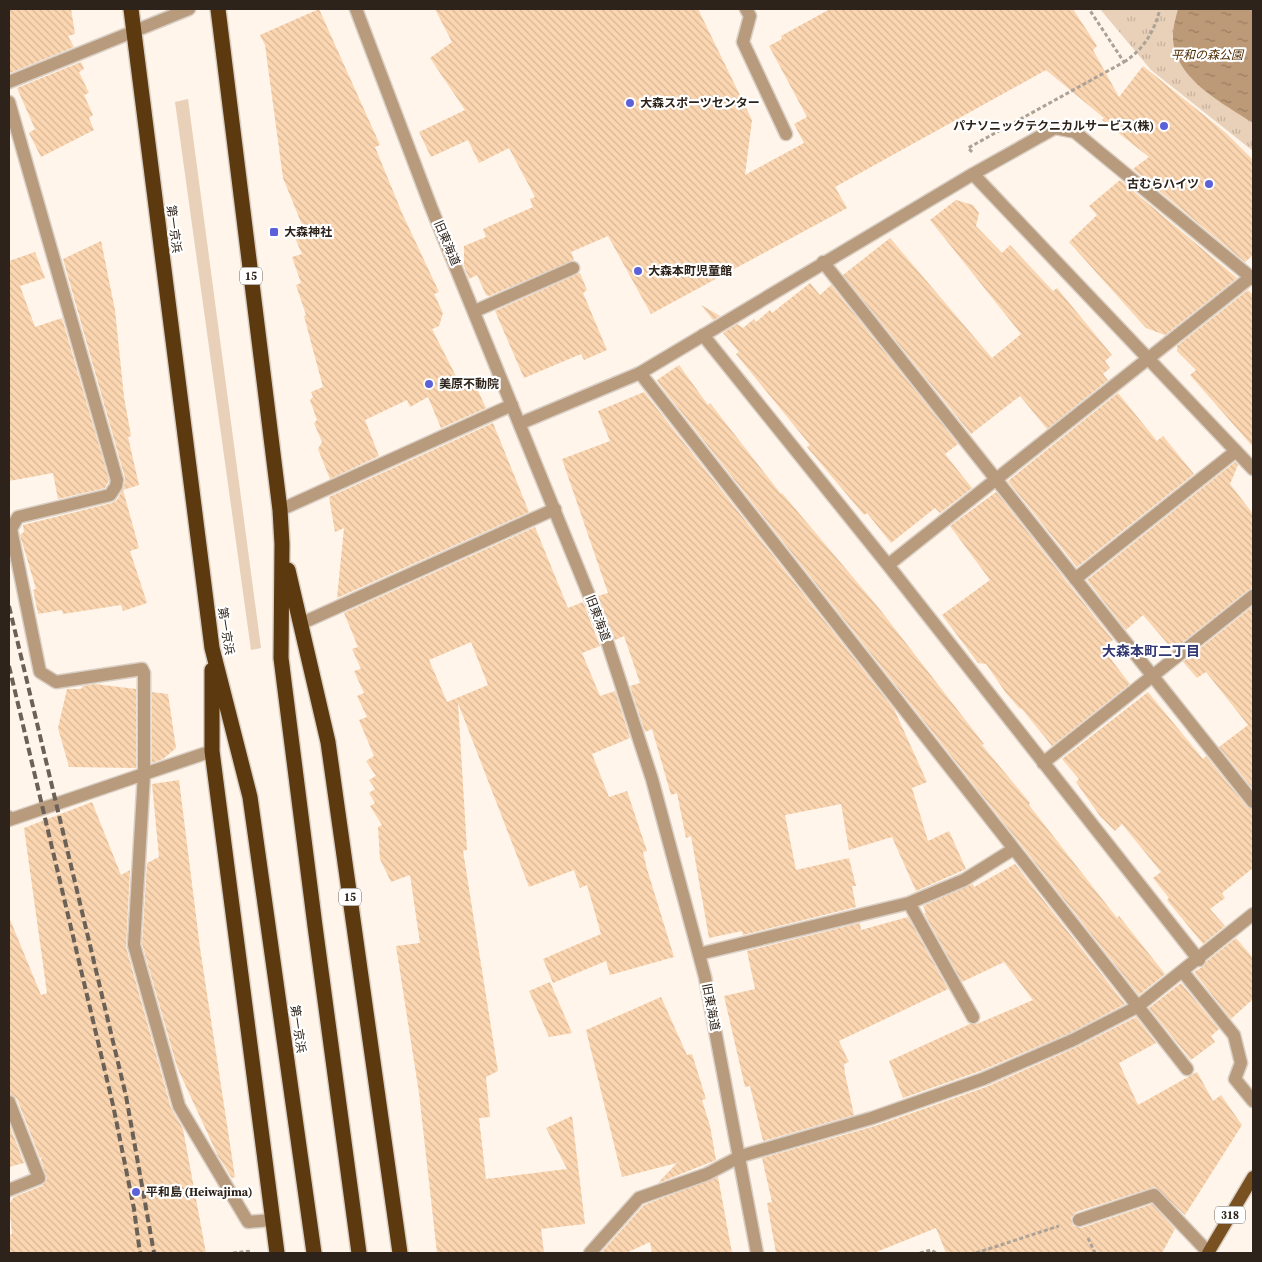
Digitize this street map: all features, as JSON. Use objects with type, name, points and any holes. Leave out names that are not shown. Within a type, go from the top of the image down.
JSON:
[{"type":"highway","name":"第一京浜","points":[[131,9],[212,648],[250,797],[314,1253]]},
{"type":"highway","name":"15","points":[[218,9],[280,510],[282,544],[281,658],[359,1253]]},
{"type":"highway","name":"15","points":[[282,544],[328,742],[400,1253]]},
{"type":"highway","points":[[212,648],[212,751],[277,1253]]},
{"type":"main road","name":"318","points":[[1208,1253],[1253,1177]]},
{"type":"street","points":[[9,82],[189,9]]},
{"type":"street","name":"旧東海道","points":[[356,9],[420,179],[521,423],[604,632],[652,779],[700,954],[741,1156],[757,1253]]},
{"type":"street","points":[[746,9],[750,16],[743,42],[786,134]]},
{"type":"street","points":[[9,102],[117,480],[112,494],[108,496],[16,518],[11,529],[41,674],[56,682],[140,668],[143,671],[144,774],[134,945],[179,1106],[248,1222],[272,1220]]},
{"type":"street","points":[[521,423],[640,373],[823,262],[1055,128],[1075,132],[1253,277],[888,565]]},
{"type":"street","points":[[979,171],[1253,469]]},
{"type":"street","points":[[823,262],[1253,802]]},
{"type":"street","points":[[475,311],[573,268]]},
{"type":"street","points":[[703,335],[888,565],[1199,960]]},
{"type":"street","points":[[640,373],[1136,1008],[1187,1069]]},
{"type":"street","points":[[280,510],[512,405]]},
{"type":"street","points":[[1075,579],[1236,451]]},
{"type":"street","points":[[300,624],[555,509]]},
{"type":"street","points":[[1043,763],[1253,596]]},
{"type":"street","points":[[9,819],[212,751]]},
{"type":"street","points":[[700,954],[909,903],[964,880],[1012,850]]},
{"type":"street","points":[[909,903],[973,1017]]},
{"type":"street","points":[[590,1253],[639,1198],[707,1174],[741,1156],[872,1118],[983,1079],[1073,1040],[1136,1008],[1199,960],[1253,914]]},
{"type":"street","points":[[1183,972],[1234,1035],[1241,1063],[1235,1079],[1253,1101]]},
{"type":"street","points":[[9,1102],[39,1178],[9,1190]]},
{"type":"street","points":[[1078,1220],[1154,1195],[1208,1253]]},
{"type":"path","points":[[1089,9],[1124,62]]},
{"type":"path","points":[[979,171],[968,148],[1136,54],[1154,30],[1160,9]]},
{"type":"path","points":[[976,1253],[1078,1220]]},
{"type":"path","points":[[920,1253],[931,1250],[936,1253]]},
{"type":"path","points":[[233,1253],[251,1251]]},
{"type":"green space","name":"平和の森公園","points":[[1100,9],[1253,9],[1253,151],[1151,70]]},
{"type":"green space","points":[[188,99],[261,648],[251,650],[175,102]]},
{"type":"water","points":[[1178,9],[1253,9],[1253,123],[1201,88],[1181,64],[1175,50],[1173,35]]},
{"type":"building","points":[[9,9],[71,9],[75,34],[68,36],[74,47],[10,73]]},
{"type":"building","points":[[319,9],[380,145],[375,147],[402,213],[439,292],[434,294],[443,313],[439,326],[432,329],[461,386],[473,380],[486,408],[441,428],[428,397],[410,407],[407,400],[365,420],[379,456],[330,479],[318,449],[322,442],[314,423],[317,420],[310,400],[313,397],[311,392],[323,387],[304,316],[306,315],[296,285],[301,283],[292,257],[302,254],[292,231],[303,227],[283,178],[265,45],[260,35]]},
{"type":"building","points":[[435,9],[698,9],[752,120],[745,175],[804,143],[794,124],[807,117],[769,46],[782,39],[781,36],[830,9],[1073,9],[1097,46],[1093,50],[1119,97],[1143,66],[1226,133],[1253,160],[1253,255],[1245,262],[1133,169],[1149,157],[1102,120],[1104,118],[1046,70],[835,187],[847,208],[651,314],[608,236],[571,252],[574,260],[489,296],[486,295],[477,275],[469,279],[464,266],[464,246],[486,237],[483,229],[533,207],[530,199],[535,197],[509,148],[479,163],[468,140],[431,157],[419,132],[465,110],[430,58],[452,42]]},
{"type":"building","points":[[81,62],[84,69],[79,72],[89,93],[84,95],[93,115],[89,118],[94,130],[41,157],[29,133],[35,129],[17,88]]},
{"type":"building","points":[[1120,180],[1237,278],[1165,335],[1146,328],[1069,242],[1097,215],[1089,206]]},
{"type":"building","points":[[956,200],[973,205],[979,213],[976,226],[1002,253],[1010,245],[1053,291],[1057,288],[1112,355],[1105,361],[1110,368],[1103,374],[1108,380],[1047,429],[1020,396],[971,434],[843,275],[890,238],[992,358],[1021,334],[930,220]]},
{"type":"building","points":[[101,241],[115,310],[124,397],[131,436],[128,437],[139,485],[123,490],[139,548],[130,551],[147,603],[123,611],[121,605],[63,614],[62,610],[38,614],[33,590],[36,589],[20,535],[24,532],[23,525],[112,503],[117,500],[124,487],[125,478],[63,259]]},
{"type":"building","points":[[35,252],[45,278],[20,286],[35,327],[62,318],[109,480],[105,488],[58,499],[53,473],[9,481],[9,261]]},
{"type":"building","points":[[580,273],[587,290],[583,293],[607,350],[584,360],[581,354],[524,378],[495,311]]},
{"type":"building","points":[[810,283],[820,295],[831,285],[958,444],[945,454],[972,488],[940,513],[935,508],[891,543],[867,513],[864,515],[807,447],[810,445],[736,354],[739,352],[723,333],[737,324],[743,328],[754,319],[756,322],[770,310],[772,313]]},
{"type":"building","points":[[1248,290],[1253,295],[1253,447],[1190,375],[1196,370],[1177,351],[1177,346]]},
{"type":"building","points":[[701,305],[720,316],[713,320]]},
{"type":"building","points":[[679,365],[708,405],[710,403],[781,494],[878,607],[984,744],[982,745],[1030,803],[1029,805],[1117,918],[1119,916],[1165,974],[1139,995],[660,385],[657,380]]},
{"type":"building","points":[[644,392],[894,709],[927,782],[912,788],[928,841],[949,831],[966,869],[916,891],[892,837],[849,850],[841,804],[785,815],[796,870],[849,858],[856,886],[852,886],[856,907],[743,935],[742,931],[709,938],[691,836],[686,838],[677,793],[671,795],[652,729],[645,732],[630,686],[640,683],[624,636],[615,640],[598,596],[608,593],[562,459],[610,441],[598,411]]},
{"type":"building","points":[[1118,393],[1157,441],[1163,436],[1194,474],[1077,567],[1008,481]]},
{"type":"building","points":[[493,423],[529,512],[337,598],[344,528],[335,532],[329,497]]},
{"type":"building","points":[[1235,462],[1238,465],[1230,484],[1253,514],[1253,588],[1173,650],[1143,615],[1126,630],[1087,580]]},
{"type":"building","points":[[996,492],[1113,640],[1103,649],[1130,684],[1052,746],[1006,693],[986,664],[978,663],[942,615],[990,580],[950,526]]},
{"type":"building","points":[[535,527],[568,608],[583,602],[600,646],[582,653],[600,696],[615,691],[630,738],[592,754],[609,797],[627,791],[647,851],[643,852],[647,869],[674,957],[610,975],[606,961],[553,983],[543,959],[601,934],[587,885],[580,888],[574,870],[529,887],[458,703],[467,850],[463,851],[498,1071],[486,1077],[490,1117],[479,1118],[486,1179],[567,1169],[546,1128],[572,1116],[585,1224],[541,1229],[544,1253],[437,1253],[419,1093],[396,946],[420,943],[410,875],[391,882],[380,859],[378,827],[382,825],[370,806],[375,803],[369,793],[375,789],[369,780],[376,776],[366,761],[374,756],[359,720],[367,717],[357,696],[364,693],[354,671],[361,669],[352,649],[358,647],[344,613]],"holes":[[[471,642],[488,685],[447,702],[429,660]]]},
{"type":"building","points":[[1253,606],[1253,789],[1219,747],[1248,725],[1206,672],[1197,678],[1183,662]]},
{"type":"building","points":[[95,684],[136,689],[136,768],[69,767],[58,728],[67,689],[81,689],[83,686]]},
{"type":"building","points":[[152,692],[168,694],[176,748],[163,759],[152,763]]},
{"type":"building","points":[[1148,692],[1203,759],[1206,756],[1247,807],[1253,810],[1253,868],[1222,893],[1225,898],[1210,909],[1225,926],[1203,944],[1167,900],[1169,898],[1153,878],[1161,872],[1122,824],[1115,831],[1100,816],[1076,782],[1079,779],[1062,759]]},
{"type":"building","points":[[179,780],[200,948],[235,1177],[232,1178],[218,1156],[177,1067],[142,944],[147,863],[159,857],[152,784]]},
{"type":"building","points":[[92,802],[121,875],[130,870],[126,947],[171,1108],[183,1129],[206,1253],[9,1253],[9,1235],[12,1234],[9,1204],[14,1197],[42,1186],[47,1179],[41,1160],[42,1157],[40,1158],[17,1099],[9,1094],[9,917],[41,995],[47,993],[24,828]]},
{"type":"building","points":[[1015,864],[1125,1004],[1070,1033],[980,1071],[903,1098],[889,1061],[970,1024],[977,1024],[1033,1000],[1004,962],[962,982],[924,913],[926,913],[923,906],[973,884],[974,887]]},
{"type":"building","points":[[908,917],[948,989],[839,1041],[849,1062],[844,1064],[854,1115],[763,1141],[750,1086],[745,1087],[724,996],[755,989],[747,951],[860,923],[861,930]]},
{"type":"building","points":[[1236,938],[1253,958],[1253,999],[1231,1019],[1194,972],[1204,966],[1207,961]]},
{"type":"building","points":[[550,982],[572,1033],[549,1037],[529,991]]},
{"type":"building","points":[[1181,983],[1219,1029],[1211,1036],[1215,1042],[1191,1060],[1149,1008]]},
{"type":"building","points":[[661,997],[687,1055],[692,1054],[706,1099],[702,1100],[710,1126],[716,1160],[658,1183],[677,1163],[622,1177],[586,1030]]},
{"type":"building","points":[[1136,1017],[1156,1043],[1119,1063],[1138,1105],[1197,1072],[1213,1101],[1221,1095],[1242,1125],[1185,1215],[1155,1187],[1076,1212],[1071,1218],[1073,1226],[1081,1228],[1152,1204],[1175,1229],[1162,1253],[946,1253],[936,1228],[874,1253],[776,1253],[767,1203],[772,1202],[762,1158],[875,1126],[986,1087],[1077,1047]]},
{"type":"building","points":[[9,1124],[24,1163],[9,1167]]},
{"type":"building","points":[[718,1177],[732,1253],[652,1253],[650,1242],[626,1253],[601,1253],[644,1205]]},
{"type":"railway","points":[[9,606],[126,1096],[154,1253]]},
{"type":"railway","points":[[9,666],[113,1105],[134,1209],[140,1253]]},
{"type":"place","name":"大森スポーツセンター","points":[[630,103]]},
{"type":"place","name":"パナソニックテクニカルサービス(株)","points":[[1164,126]]},
{"type":"place","name":"古むらハイツ","points":[[1209,184]]},
{"type":"place","name":"大森神社","points":[[274,232]]},
{"type":"place","name":"大森本町児童館","points":[[638,271]]},
{"type":"place","name":"美原不動院","points":[[429,384]]},
{"type":"place","name":"平和島 (Heiwajima)","points":[[136,1192]]},
{"type":"district","name":"大森本町二丁目","points":[[1151,651]]}]
